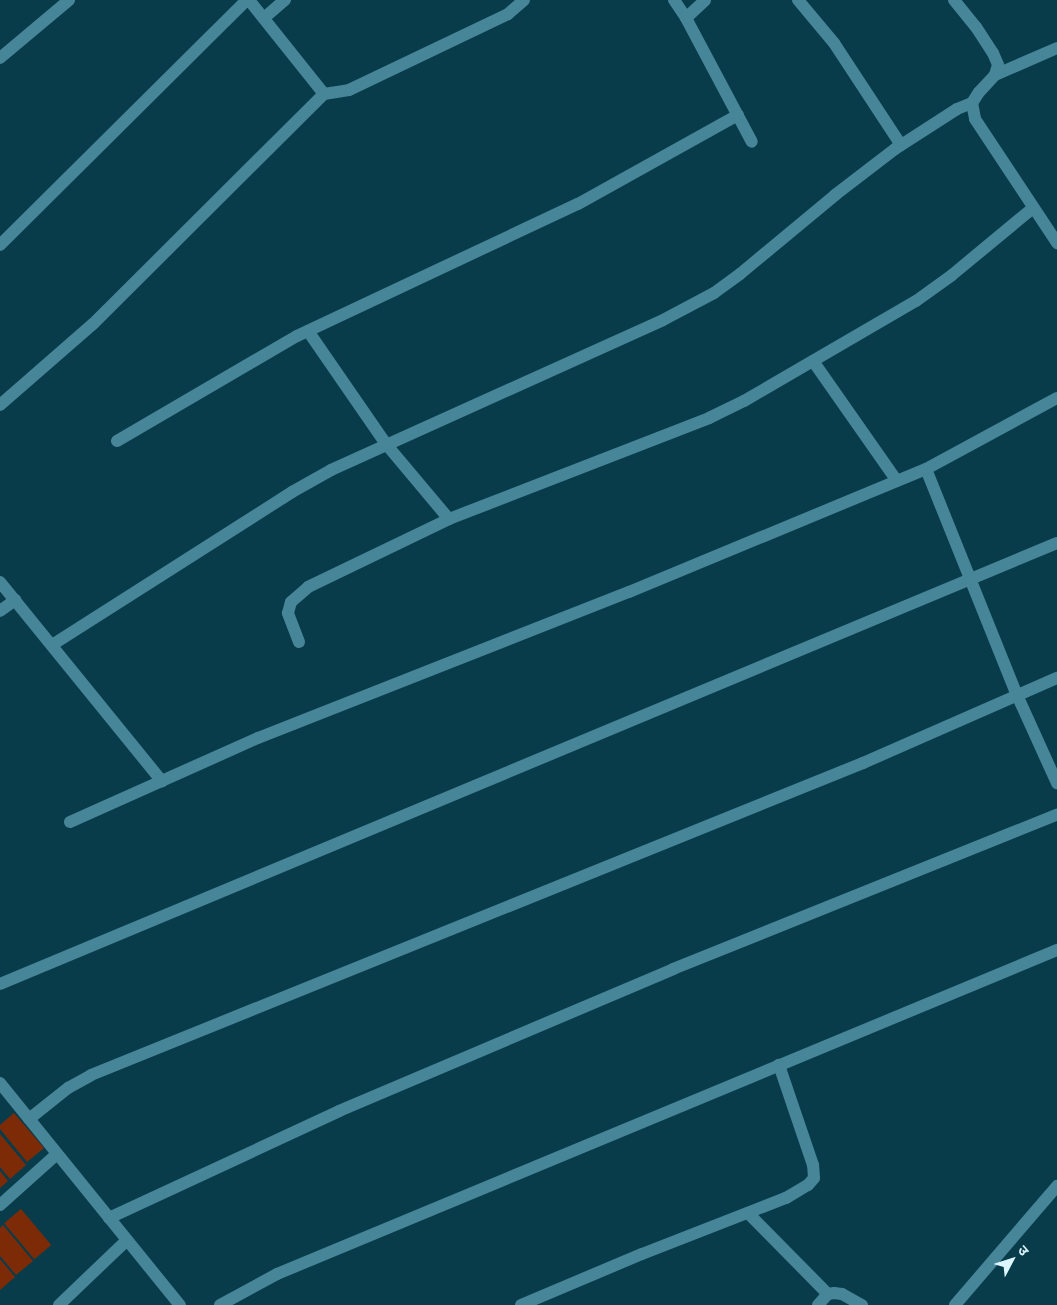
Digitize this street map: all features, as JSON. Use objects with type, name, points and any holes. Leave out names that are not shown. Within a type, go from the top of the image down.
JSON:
[{"type":"street","points":[[0,58],[69,0]]},
{"type":"street","points":[[0,244],[248,0],[324,94]]},
{"type":"street","points":[[264,18],[285,0]]},
{"type":"street","points":[[0,405],[94,324],[324,94],[349,90],[508,14],[524,0]]},
{"type":"street","points":[[674,0],[686,18],[752,142]]},
{"type":"street","points":[[686,18],[705,0]]},
{"type":"street","points":[[798,0],[834,43],[901,145]]},
{"type":"street","points":[[954,0],[993,53],[998,64],[995,75]]},
{"type":"street","points":[[1057,48],[995,75],[978,92],[972,103],[975,119],[985,136],[1057,243]]},
{"type":"street","points":[[52,645],[292,492],[386,444],[663,320],[714,293],[740,274],[835,195],[901,145],[957,109],[972,103]]},
{"type":"street","points":[[117,441],[242,366],[308,331],[578,204],[738,116]]},
{"type":"street","points":[[300,642],[288,613],[291,602],[298,594],[308,588],[449,519],[709,418],[744,401],[916,301],[1033,208]]},
{"type":"street","points":[[308,331],[386,444],[449,519]]},
{"type":"street","points":[[813,361],[897,481]]},
{"type":"street","points":[[70,822],[258,738],[576,614],[926,470],[1057,398]]},
{"type":"street","points":[[926,470],[1017,695],[1057,783]]},
{"type":"street","points":[[0,984],[970,578],[1057,544]]},
{"type":"street","points":[[0,582],[162,781]]},
{"type":"street","points":[[0,612],[15,600]]},
{"type":"street","points":[[29,1119],[68,1088],[91,1075],[863,763],[1057,678]]},
{"type":"street","points":[[109,1218],[348,1107],[673,969],[1057,815]]},
{"type":"street","points":[[220,1305],[277,1274],[1057,950]]},
{"type":"street","points":[[521,1305],[799,1192],[808,1185],[814,1178],[813,1165],[779,1065]]},
{"type":"street","points":[[0,1083],[180,1305]]},
{"type":"street","points":[[0,1206],[57,1154]]},
{"type":"street","points":[[955,1305],[1057,1186]]},
{"type":"street","points":[[748,1213],[828,1294],[842,1294],[862,1305]]},
{"type":"street","points":[[59,1305],[127,1240]]},
{"type":"street","points":[[818,1305],[828,1294]]},
{"type":"building","points":[[14,1113],[44,1148],[27,1162],[0,1129],[0,1125]]},
{"type":"building","points":[[0,1134],[26,1165],[10,1179],[0,1167]]},
{"type":"building","points":[[0,1171],[8,1181],[0,1188]]},
{"type":"building","points":[[21,1209],[51,1245],[34,1259],[4,1223]]},
{"type":"building","points":[[3,1225],[33,1261],[16,1275],[0,1256],[0,1228]]},
{"type":"building","points":[[0,1259],[15,1277],[0,1290]]}]
